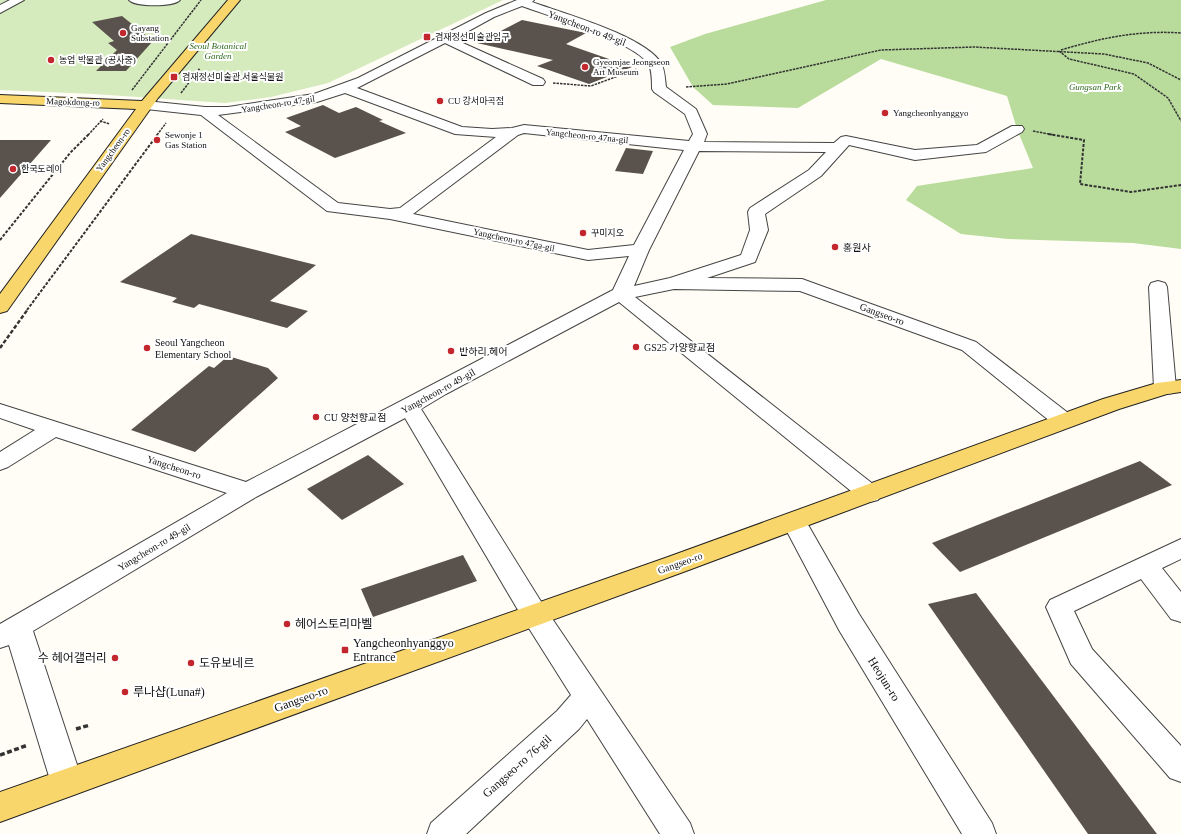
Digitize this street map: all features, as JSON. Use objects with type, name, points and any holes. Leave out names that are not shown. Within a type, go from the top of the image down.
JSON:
[{"type":"main road","name":"Yangcheon-ro","points":[[0,307],[146,105],[234,0]]},
{"type":"main road","name":"Magokdong-ro","points":[[0,99],[146,105]]},
{"type":"main road","name":"Gangseo-ro","points":[[0,807],[794,522],[1111,404],[1173,387]]},
{"type":"street","points":[[0,10],[18,0]]},
{"type":"street","points":[[136,0],[168,2],[174,0]]},
{"type":"street","name":"Yangcheon-ro 47-gil","points":[[146,105],[182,103],[205,111],[228,111],[317,98],[362,81],[445,38],[524,1]]},
{"type":"street","name":"Yangcheon-ro 49-gil","points":[[524,1],[619,39],[639,49],[654,63]]},
{"type":"street","points":[[445,38],[538,82]]},
{"type":"street","points":[[620,294],[630,276],[640,250],[700,134],[691,112],[659,89],[654,63]]},
{"type":"street","name":"Yangcheon-ro 47na-gil","points":[[345,88],[460,131],[492,133],[513,132],[524,129],[694,146],[844,142],[915,155],[981,149],[1017,129]]},
{"type":"street","name":"Yangcheon-ro 47ga-gil","points":[[205,111],[208,115],[333,207],[390,214],[588,255],[640,250]]},
{"type":"street","name":"Yangcheon-ro 47ga-gil","points":[[390,214],[405,212],[513,132]]},
{"type":"street","points":[[620,294],[674,283],[749,258],[759,230],[756,212],[815,173],[844,142]]},
{"type":"street","name":"Gangseo-ro","points":[[674,283],[802,285],[969,346],[1064,421]]},
{"type":"street","name":"Gangseo-ro","points":[[1158,287],[1173,387]]},
{"type":"street","points":[[620,294],[870,494]]},
{"type":"street","name":"Yangcheon-ro 49-gil","points":[[9,633],[248,491],[409,408],[438,389],[620,294]]},
{"type":"street","points":[[409,408],[535,615],[678,834]]},
{"type":"street","name":"Yangcheon-ro","points":[[0,411],[248,491]]},
{"type":"street","points":[[0,462],[54,428]]},
{"type":"street","name":"Heojun-ro","points":[[794,522],[849,622],[980,834]]},
{"type":"street","points":[[1181,548],[1059,607],[1080,656],[1181,768]]},
{"type":"street","points":[[1145,565],[1181,612]]},
{"type":"street","points":[[9,633],[67,783]]},
{"type":"street","name":"Gangseo-ro 76-gil","points":[[443,834],[568,720],[588,696]]},
{"type":"path","points":[[1059,50],[1125,33],[1165,31],[1181,32]]},
{"type":"path","points":[[659,89],[727,84],[881,50],[974,47],[1059,50],[1104,54],[1148,63],[1181,80]]},
{"type":"path","points":[[1059,50],[1069,59],[1134,74],[1168,98],[1181,121]]},
{"type":"path","points":[[538,82],[591,86],[654,63]]},
{"type":"path","points":[[632,67],[635,70]]},
{"type":"path","points":[[182,103],[181,93],[200,68]]},
{"type":"path","points":[[0,348],[52,274],[165,124],[183,103],[181,93]]},
{"type":"path","points":[[1017,129],[1084,140],[1080,184],[1131,192],[1181,185]]},
{"type":"green space","name":"Seoul Botanical Garden","points":[[0,0],[503,0],[328,83],[271,97],[225,103],[94,94],[0,90]]},
{"type":"green space","name":"Gungsan Park","points":[[826,0],[1181,0],[1181,249],[1133,243],[1008,239],[961,234],[906,200],[917,186],[1033,168],[1017,129],[1007,96],[881,59],[798,108],[713,105],[693,87],[670,47],[705,34]]},
{"type":"building","points":[[122,16],[153,41],[126,71],[96,71],[117,50],[108,43],[114,41],[92,22]]},
{"type":"building","points":[[522,20],[586,33],[566,44],[632,67],[589,84],[537,66],[553,60],[477,43]]},
{"type":"building","points":[[323,105],[339,113],[356,107],[383,120],[379,121],[406,133],[335,158],[285,132],[301,126],[286,118]]},
{"type":"building","name":"한국도레이","points":[[0,140],[51,140],[0,198]]},
{"type":"building","points":[[626,148],[653,151],[643,174],[615,171]]},
{"type":"building","points":[[191,234],[316,265],[270,301],[308,311],[287,328],[199,304],[194,308],[172,302],[177,298],[120,282]]},
{"type":"building","points":[[228,356],[268,368],[278,378],[195,452],[131,430],[209,366],[214,368]]},
{"type":"building","points":[[368,455],[404,484],[342,520],[307,489]]},
{"type":"building","points":[[1140,461],[1172,485],[960,572],[932,543]]},
{"type":"building","points":[[463,555],[477,581],[373,617],[361,589]]},
{"type":"building","points":[[976,593],[1157,834],[1088,834],[928,604]]},
{"type":"place","name":"Gayang Substation","points":[[123,33]]},
{"type":"place","name":"겸재정선미술관입구","points":[[427,37]]},
{"type":"place","name":"농업 박물관 (공사중)","points":[[51,60]]},
{"type":"place","name":"Gyeomjae Jeongseon Art Museum","points":[[585,67]]},
{"type":"place","name":"겸재정선미술관.서울식물원","points":[[174,77]]},
{"type":"place","name":"CU 강서마곡점","points":[[440,101]]},
{"type":"place","name":"Yangcheonhyanggyo","points":[[885,113]]},
{"type":"place","name":"Sewonje 1 Gas Station","points":[[157,140]]},
{"type":"place","name":"한국도레이","points":[[13,169]]},
{"type":"place","name":"꾸미지오","points":[[583,233]]},
{"type":"place","name":"홍원사","points":[[835,247]]},
{"type":"place","name":"GS25 가양향교점","points":[[636,347]]},
{"type":"place","name":"Seoul Yangcheon Elementary School","points":[[147,348]]},
{"type":"place","name":"반하리 헤어","points":[[451,351]]},
{"type":"place","name":"CU 양천향교점","points":[[316,417]]},
{"type":"place","name":"헤어스토리마벨","points":[[287,624]]},
{"type":"place","name":"Yangcheonhyanggyo Entrance","points":[[345,650]]},
{"type":"place","name":"수 헤어갤러리","points":[[115,658]]},
{"type":"place","name":"도유보네르","points":[[191,663]]},
{"type":"place","name":"루나샵(Luna#)","points":[[125,692]]}]
